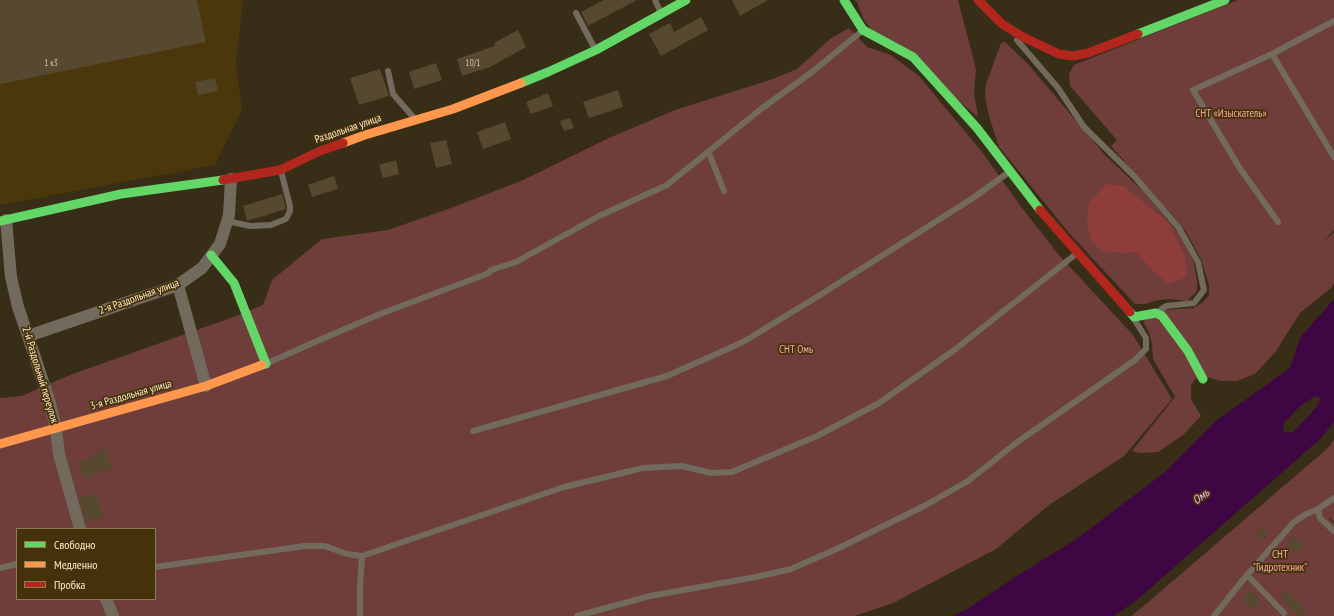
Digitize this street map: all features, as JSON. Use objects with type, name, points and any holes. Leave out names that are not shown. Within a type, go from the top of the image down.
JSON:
[{"type":"street","name":"Раздольная улица","points":[[3,221],[121,194],[231,179],[280,170],[320,151],[415,119],[453,109],[548,72],[596,50],[686,0]]},
{"type":"street","points":[[844,0],[863,30],[913,57],[977,128],[1042,212],[1134,317],[1156,313],[1162,316],[1188,351],[1203,379]]},
{"type":"street","points":[[978,0],[1002,24],[1023,37],[1059,54],[1073,56],[1088,53],[1225,0]]},
{"type":"street","name":"2-я Раздольная улица","points":[[28,336],[178,285],[202,268],[220,244],[229,215],[231,179]]},
{"type":"street","name":"2-й Раздольный переулок","points":[[3,221],[11,277],[18,307],[50,402],[56,428],[59,454],[80,528]]},
{"type":"street","points":[[211,255],[234,282],[266,364]]},
{"type":"street","points":[[178,285],[206,386]]},
{"type":"street","name":"3-я Раздольная улица","points":[[0,444],[206,386],[266,364]]},
{"type":"street","points":[[106,600],[113,616]]},
{"type":"lane","points":[[654,0],[662,14]]},
{"type":"lane","points":[[576,13],[596,50]]},
{"type":"lane","points":[[1278,222],[1239,167],[1193,90],[1272,54],[1334,21]]},
{"type":"lane","points":[[1002,24],[1058,88],[1084,127],[1134,176],[1179,228],[1198,262],[1204,290],[1194,303],[1166,306],[1156,313]]},
{"type":"lane","points":[[266,364],[380,314],[489,273],[491,270],[516,262],[599,216],[667,185],[761,109],[812,72],[863,30]]},
{"type":"lane","points":[[1272,54],[1334,157]]},
{"type":"lane","points":[[388,71],[393,94],[415,119]]},
{"type":"lane","points":[[708,153],[724,191]]},
{"type":"lane","points":[[227,221],[250,226],[271,225],[286,219],[290,211],[290,206],[280,170]]},
{"type":"lane","points":[[472,431],[667,376],[743,342],[973,198],[1010,171]]},
{"type":"lane","points":[[156,567],[305,546],[325,546],[347,554],[362,556],[564,487],[644,468],[682,466],[711,473],[732,472],[817,436],[879,402],[953,351],[1077,253]]},
{"type":"lane","points":[[577,616],[650,596],[756,577],[791,569],[841,547],[926,505],[968,481],[1016,443],[1135,360],[1146,349],[1146,338],[1134,317]]},
{"type":"lane","points":[[1214,616],[1247,575],[1294,522],[1334,498]]},
{"type":"lane","points":[[1318,508],[1320,518],[1334,531]]},
{"type":"lane","points":[[360,616],[362,556]]},
{"type":"lane","points":[[0,568],[16,564]]},
{"type":"lane","points":[[1247,575],[1284,613]]},
{"type":"shaded area","points":[[0,0],[243,0],[236,64],[242,110],[215,165],[0,205]]},
{"type":"shaded area","points":[[1106,184],[1124,186],[1169,223],[1185,257],[1187,277],[1168,284],[1151,269],[1136,252],[1121,253],[1103,251],[1091,242],[1087,224],[1089,203]]},
{"type":"green space","points":[[854,0],[958,0],[976,69],[974,93],[978,117],[870,28],[863,18],[857,2]]},
{"type":"green space","name":"СНТ «Изыскатель»","points":[[1238,0],[1334,0],[1334,230],[1322,243],[1334,232],[1334,284],[1300,313],[1276,351],[1255,374],[1237,381],[1221,381],[1207,377],[1195,379],[1191,385],[1191,399],[1201,416],[1183,435],[1158,452],[1140,453],[1132,451],[1175,397],[1153,359],[1152,344],[1149,332],[1143,321],[1165,310],[1193,308],[1202,303],[1209,295],[1209,285],[1201,259],[1185,230],[1111,146],[1117,140],[1070,86],[1069,74],[1074,65]]},
{"type":"green space","name":"СНТ Омь","points":[[849,28],[867,47],[891,55],[919,76],[982,152],[1022,208],[1058,254],[1133,335],[1172,399],[1124,456],[1049,505],[996,549],[893,603],[855,616],[0,616],[0,398],[22,396],[70,375],[263,305],[272,280],[322,239],[388,230],[451,208],[521,181],[609,138],[675,110],[773,79],[797,69],[830,39]]},
{"type":"green space","points":[[1005,42],[1028,64],[1105,155],[1142,190],[1183,238],[1194,263],[1197,281],[1197,291],[1187,301],[1171,299],[1158,300],[1145,304],[1135,304],[1070,234],[999,147],[989,116],[985,97],[986,84],[1001,43]]},
{"type":"green space","name":"СНТ \"Гидротехник\"","points":[[1334,440],[1334,522],[1330,518],[1329,519],[1334,523],[1334,616],[1131,616],[1328,448]]},
{"type":"water","name":"Омь","points":[[1334,299],[1334,422],[1320,439],[1137,600],[1114,616],[953,616],[969,608],[1078,538],[1165,472],[1217,420],[1290,368],[1300,338]],"holes":[[[1316,396],[1321,398],[1316,408],[1293,432],[1288,433],[1283,431],[1284,423],[1301,405]]]},
{"type":"building","points":[[0,0],[197,0],[206,42],[0,84]]},
{"type":"building","points":[[604,0],[637,0],[588,26],[581,12]]},
{"type":"building","points":[[732,0],[768,0],[740,16]]},
{"type":"building","points":[[701,17],[708,30],[661,56],[649,34],[670,23],[674,32]]},
{"type":"building","points":[[518,30],[526,47],[490,67],[462,76],[457,59],[495,46],[494,43]]},
{"type":"building","points":[[436,63],[442,80],[414,89],[409,72]]},
{"type":"building","points":[[380,69],[389,96],[359,105],[350,78]]},
{"type":"building","points":[[215,78],[218,91],[198,95],[195,82]]},
{"type":"building","points":[[618,90],[623,107],[589,118],[583,102]]},
{"type":"building","points":[[548,93],[553,106],[531,114],[526,102]]},
{"type":"building","points":[[570,118],[574,128],[564,131],[560,121]]},
{"type":"building","points":[[505,122],[511,139],[483,149],[477,132]]},
{"type":"building","points":[[446,140],[452,164],[436,168],[430,143]]},
{"type":"building","points":[[396,160],[399,174],[383,178],[379,165]]},
{"type":"building","points":[[334,176],[338,189],[312,197],[308,185]]},
{"type":"building","points":[[282,194],[286,209],[247,221],[243,206]]},
{"type":"building","points":[[105,449],[112,469],[83,478],[78,462],[94,457],[93,453]]},
{"type":"building","points":[[96,492],[103,517],[86,522],[79,497]]},
{"type":"building","points":[[1263,527],[1269,533],[1262,541],[1256,535]]},
{"type":"building","points":[[1293,537],[1303,545],[1296,553],[1286,545]]},
{"type":"building","points":[[1249,590],[1262,601],[1254,610],[1242,599]]},
{"type":"building","points":[[1286,590],[1307,611],[1302,616],[1298,616],[1279,597]]},
{"type":"traffic: fast","points":[[521,83],[596,50],[686,0]]},
{"type":"traffic: fast","points":[[844,0],[863,30],[913,57],[977,128],[1040,210]]},
{"type":"traffic: fast","points":[[1138,34],[1225,0]]},
{"type":"traffic: fast","points":[[0,221],[121,194],[223,180]]},
{"type":"traffic: fast","points":[[211,255],[234,283],[266,364],[262,365]]},
{"type":"traffic: fast","points":[[1130,312],[1134,317],[1156,313],[1162,316],[1188,351],[1203,379]]},
{"type":"traffic: slow","points":[[343,143],[453,109],[521,83]]},
{"type":"traffic: slow","points":[[0,444],[206,386],[262,365]]},
{"type":"traffic: jam","points":[[978,0],[1002,24],[1023,37],[1059,54],[1073,56],[1088,53],[1138,34]]},
{"type":"traffic: jam","points":[[223,180],[280,170],[320,151],[343,143]]},
{"type":"traffic: jam","points":[[1040,210],[1130,312]]}]
